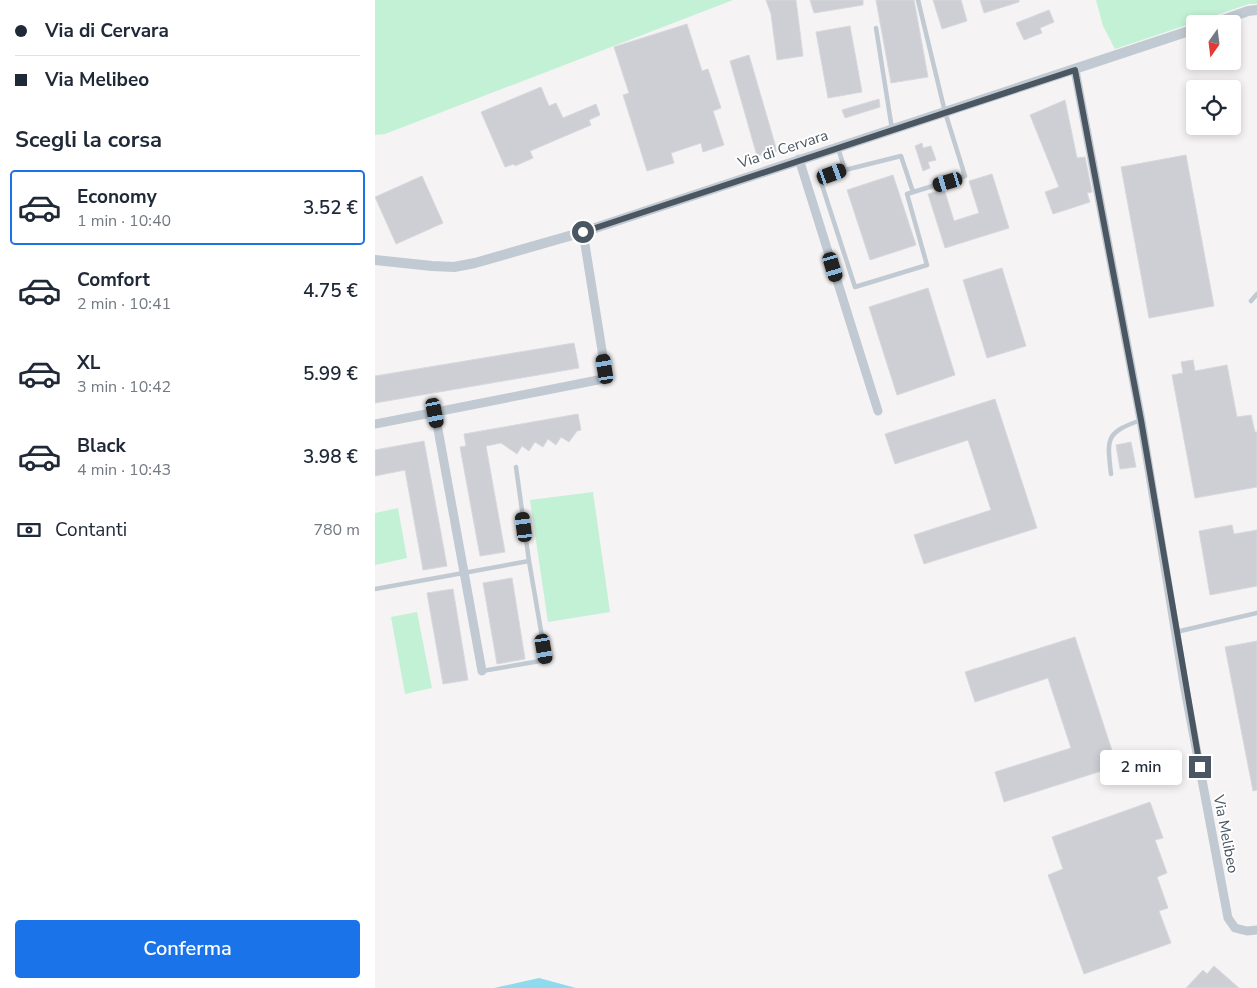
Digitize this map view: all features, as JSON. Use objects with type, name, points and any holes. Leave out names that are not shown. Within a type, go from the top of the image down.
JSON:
[{"type":"street","points":[[1238,15],[1257,10]]},
{"type":"street","name":"Via di Cervara","points":[[375,260],[454,267],[475,263],[583,232],[1186,32]]},
{"type":"street","name":"Via Melibeo","points":[[1075,70],[1141,420],[1176,632],[1228,918],[1235,928],[1247,931],[1257,930]]},
{"type":"street","points":[[799,159],[878,411]]},
{"type":"street","points":[[375,424],[603,379],[605,369],[583,232]]},
{"type":"street","points":[[435,413],[482,671]]},
{"type":"lane","points":[[913,192],[901,156],[845,170],[820,179],[855,287],[927,265],[907,194],[965,176],[945,112],[918,0]]},
{"type":"lane","points":[[876,28],[893,129]]},
{"type":"lane","points":[[837,147],[845,170]]},
{"type":"lane","points":[[1251,301],[1257,294]]},
{"type":"lane","points":[[1111,474],[1108,443],[1113,434],[1125,426],[1141,420]]},
{"type":"lane","points":[[482,671],[546,660],[529,561],[516,467]]},
{"type":"lane","points":[[375,589],[529,561]]},
{"type":"lane","points":[[1176,632],[1257,613]]},
{"type":"green space","points":[[375,0],[733,0],[385,134],[375,135]]},
{"type":"green space","points":[[1096,0],[1257,0],[1257,4],[1249,4],[1216,15],[1186,15],[1186,25],[1115,49],[1103,26]]},
{"type":"green space","points":[[593,492],[610,612],[548,622],[530,500]]},
{"type":"green space","points":[[398,508],[407,558],[375,565],[375,513]]},
{"type":"green space","points":[[417,612],[432,688],[405,694],[391,617]]},
{"type":"water","points":[[539,978],[576,988],[494,988]]},
{"type":"building","points":[[766,0],[796,0],[803,56],[777,60],[771,14]]},
{"type":"building","points":[[810,0],[863,0],[863,5],[814,13]]},
{"type":"building","points":[[876,0],[914,0],[928,77],[891,83]]},
{"type":"building","points":[[933,0],[961,0],[967,21],[942,29]]},
{"type":"building","points":[[980,0],[1019,0],[1019,2],[984,13]]},
{"type":"building","points":[[1049,10],[1054,22],[1040,28],[1042,33],[1024,40],[1016,23]]},
{"type":"building","points":[[687,24],[702,71],[708,69],[721,108],[713,111],[724,145],[703,152],[701,143],[671,153],[674,163],[647,171],[623,95],[629,93],[614,47]]},
{"type":"building","points":[[850,26],[862,92],[828,98],[816,32]]},
{"type":"building","points":[[749,55],[777,151],[757,156],[730,61]]},
{"type":"building","points":[[541,87],[549,106],[556,103],[563,118],[596,104],[600,115],[589,120],[591,125],[530,151],[533,158],[515,166],[514,164],[505,167],[481,112]]},
{"type":"building","points":[[879,99],[880,107],[845,118],[842,110]]},
{"type":"building","points":[[1065,100],[1077,158],[1085,157],[1092,192],[1087,193],[1090,202],[1053,214],[1045,192],[1059,187],[1030,115]]},
{"type":"building","points":[[922,143],[923,148],[931,146],[936,160],[928,162],[930,168],[923,171],[915,146]]},
{"type":"building","points":[[1186,155],[1214,306],[1149,318],[1121,167]]},
{"type":"building","points":[[992,174],[1009,228],[945,248],[928,194],[944,189],[954,221],[979,213],[969,181]]},
{"type":"building","points":[[893,175],[916,245],[870,260],[847,190]]},
{"type":"building","points":[[422,176],[443,223],[396,244],[375,197]]},
{"type":"building","points":[[1002,268],[1026,346],[987,358],[963,280]]},
{"type":"building","points":[[928,288],[955,375],[897,395],[869,307]]},
{"type":"building","points":[[574,343],[579,368],[375,403],[375,376]]},
{"type":"building","points":[[1193,360],[1195,371],[1227,365],[1237,417],[1251,415],[1255,432],[1257,432],[1257,487],[1195,498],[1172,375],[1183,373],[1181,362]]},
{"type":"building","points":[[995,399],[1037,528],[924,564],[914,535],[991,510],[968,440],[895,464],[885,434]]},
{"type":"building","points":[[578,414],[581,430],[577,431],[569,442],[561,437],[556,445],[548,439],[543,447],[535,442],[529,451],[522,446],[517,454],[501,443],[486,446],[505,552],[480,556],[460,447],[466,446],[464,434]]},
{"type":"building","points":[[424,441],[447,566],[423,570],[405,470],[375,476],[375,450]]},
{"type":"building","points":[[1131,442],[1136,467],[1120,469],[1116,445]]},
{"type":"building","points":[[1232,525],[1234,534],[1257,530],[1257,586],[1210,595],[1199,531]]},
{"type":"building","points":[[512,578],[525,659],[497,664],[483,583]]},
{"type":"building","points":[[453,589],[468,680],[443,684],[427,593]]},
{"type":"building","points":[[1075,637],[1117,766],[1004,802],[995,772],[1071,748],[1048,678],[975,702],[965,672]]},
{"type":"building","points":[[1257,641],[1257,790],[1253,791],[1225,647]]},
{"type":"building","points":[[1150,802],[1163,838],[1155,840],[1167,873],[1157,877],[1168,908],[1159,911],[1171,943],[1084,974],[1048,875],[1063,869],[1052,837]]},
{"type":"building","points":[[1214,966],[1239,988],[1186,988],[1203,970],[1207,974]]},
{"type":"route","points":[[583,232],[799,159],[1075,70],[1141,420],[1184,684],[1200,767]]}]
